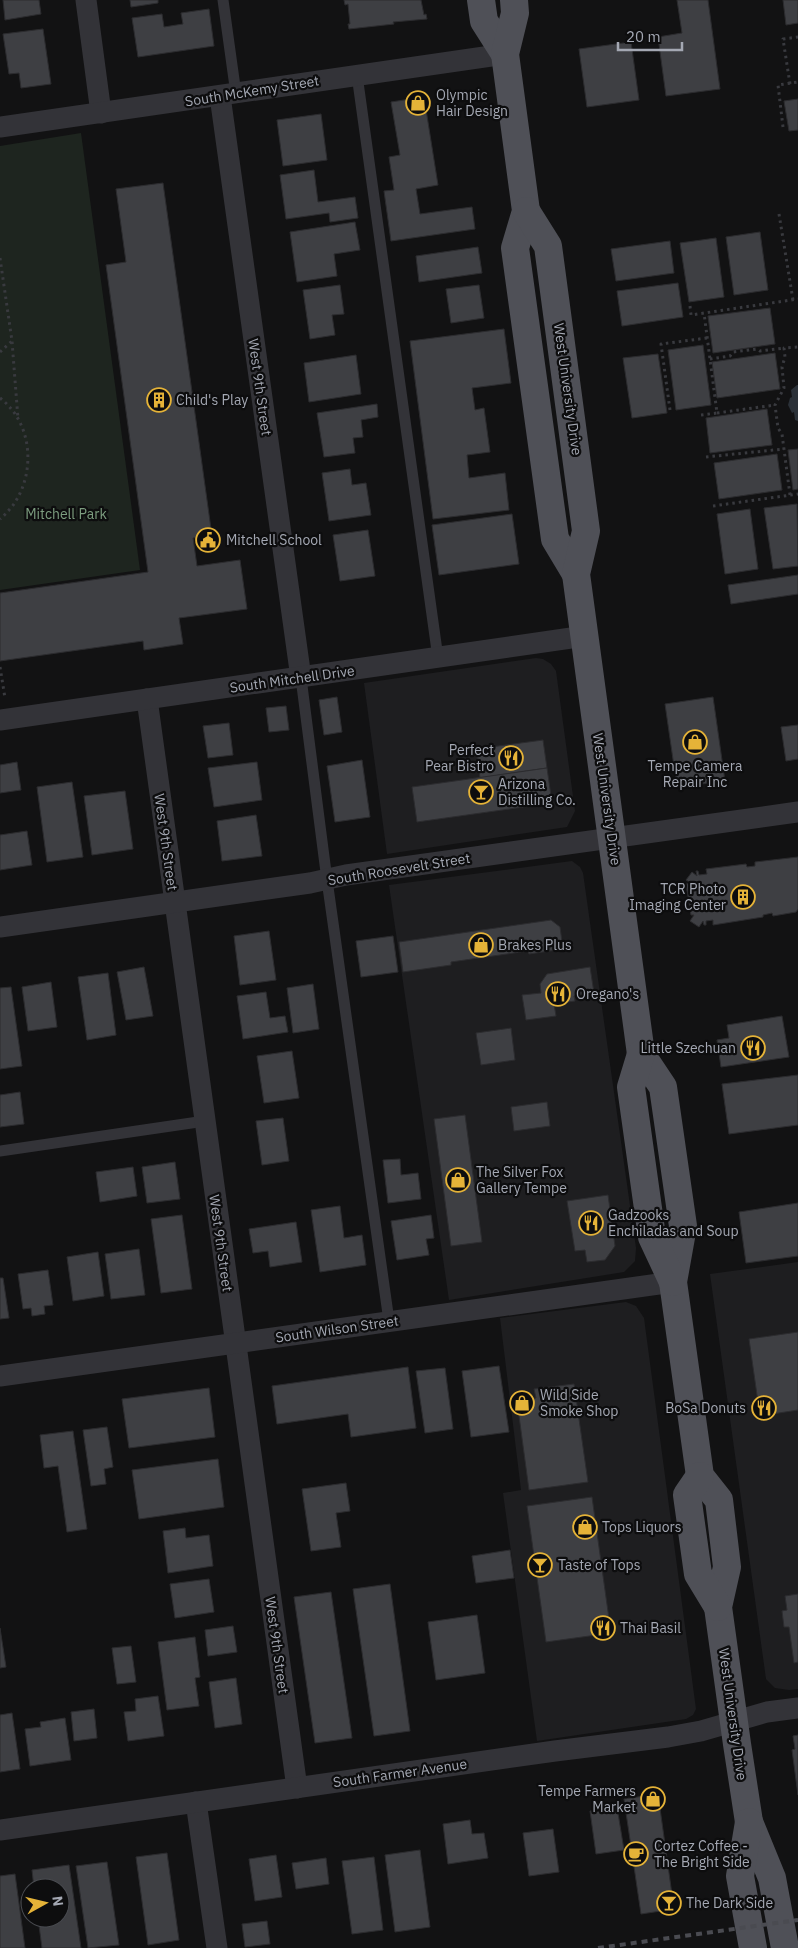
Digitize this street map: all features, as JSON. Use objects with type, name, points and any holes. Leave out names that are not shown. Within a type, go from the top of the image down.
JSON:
[{"type":"main road","name":"West University Drive","points":[[481,0],[484,21],[505,54]]},
{"type":"main road","name":"West University Drive","points":[[514,0],[515,13],[505,54],[526,211],[515,248],[555,539],[576,574],[585,636],[641,1054],[631,1087],[649,1218],[652,1237],[673,1282],[700,1476],[719,1500],[727,1567],[718,1607],[734,1721],[749,1822],[772,1878],[785,1948]]},
{"type":"main road","name":"West University Drive","points":[[749,1822],[740,1876],[753,1948]]},
{"type":"street","points":[[86,0],[101,113]]},
{"type":"street","name":"South McKemy Street","points":[[0,127],[505,54]]},
{"type":"street","name":"West 9th Street","points":[[228,95],[301,678]]},
{"type":"street","name":"South Mitchell Drive","points":[[3,712],[147,699],[585,636]]},
{"type":"street","name":"West 9th Street","points":[[147,699],[297,1788]]},
{"type":"street","name":"South Roosevelt Street","points":[[0,927],[612,837],[798,812]]},
{"type":"street","name":"South Wilson Street","points":[[0,1376],[673,1282]]},
{"type":"street","name":"South Farmer Avenue","points":[[0,1830],[701,1731],[767,1712],[798,1708]]},
{"type":"street","points":[[196,1802],[217,1948]]},
{"type":"lane","points":[[223,0],[228,95]]},
{"type":"lane","points":[[357,75],[438,658]]},
{"type":"lane","points":[[301,678],[327,880],[389,1321]]},
{"type":"lane","points":[[0,1151],[205,1121]]},
{"type":"path","points":[[790,84],[783,39],[798,37]]},
{"type":"path","points":[[783,127],[778,85],[798,82]]},
{"type":"path","points":[[779,214],[793,300]]},
{"type":"path","points":[[0,258],[12,341],[18,419]]},
{"type":"path","points":[[690,306],[691,315],[798,299]]},
{"type":"path","points":[[704,313],[717,413]]},
{"type":"path","points":[[670,410],[661,344],[707,338]]},
{"type":"path","points":[[0,352],[12,341]]},
{"type":"path","points":[[710,358],[730,356],[732,352],[757,349],[760,352],[798,346]]},
{"type":"path","points":[[784,348],[785,358],[782,367],[784,388],[775,405],[778,428],[782,434],[790,495]]},
{"type":"path","points":[[0,398],[18,419],[28,444],[28,471],[20,496],[0,519]]},
{"type":"path","points":[[701,415],[775,405]]},
{"type":"path","points":[[706,457],[784,449]]},
{"type":"path","points":[[713,506],[798,494]]},
{"type":"path","points":[[0,667],[3,712]]},
{"type":"shaded area","points":[[797,385],[798,421],[795,420],[794,412],[792,413],[788,405],[792,397],[791,390]]},
{"type":"shaded area","points":[[536,658],[543,659],[551,664],[556,671],[575,811],[567,827],[387,854],[364,683]]},
{"type":"shaded area","points":[[572,861],[580,867],[583,873],[636,1248],[635,1261],[624,1272],[449,1300],[389,885]]},
{"type":"shaded area","points":[[798,1262],[798,1689],[789,1690],[775,1688],[766,1679],[710,1274]]},
{"type":"shaded area","points":[[626,1302],[636,1306],[644,1318],[696,1709],[693,1715],[686,1719],[537,1741],[503,1493],[521,1490],[500,1318]]},
{"type":"green space","name":"Mitchell Park","points":[[81,133],[140,570],[0,590],[0,146]]},
{"type":"building","points":[[3,0],[39,0],[41,14],[5,20]]},
{"type":"building","points":[[130,0],[158,0],[158,3],[131,7]]},
{"type":"building","points":[[344,0],[421,0],[424,15],[426,14],[427,19],[349,29],[348,4],[345,5]]},
{"type":"building","points":[[677,0],[708,0],[720,89],[666,96],[658,37],[682,33]]},
{"type":"building","points":[[783,0],[798,0],[798,23],[786,25]]},
{"type":"building","points":[[209,9],[214,46],[138,57],[132,18],[162,14],[164,27],[183,24],[181,13]]},
{"type":"building","points":[[43,29],[51,84],[21,88],[19,73],[9,74],[3,34]]},
{"type":"building","points":[[631,42],[639,100],[587,107],[579,49]]},
{"type":"building","points":[[424,97],[438,185],[416,189],[420,214],[472,207],[475,229],[391,241],[384,191],[394,190],[389,157],[400,155],[391,102]]},
{"type":"building","points":[[798,99],[798,130],[789,131],[784,101]]},
{"type":"building","points":[[321,114],[327,160],[283,166],[277,120]]},
{"type":"building","points":[[314,170],[318,202],[355,197],[358,218],[330,222],[329,213],[286,219],[280,175]]},
{"type":"building","name":"Child's Play","points":[[163,183],[212,536],[193,538],[197,566],[240,560],[247,609],[179,618],[183,644],[144,650],[143,641],[0,661],[0,593],[148,572],[106,265],[126,262],[116,189]]},
{"type":"building","points":[[355,222],[360,250],[334,254],[337,276],[297,282],[290,232]]},
{"type":"building","points":[[760,232],[768,290],[734,295],[726,237]]},
{"type":"building","points":[[716,238],[724,297],[689,302],[680,243]]},
{"type":"building","points":[[670,241],[674,273],[616,281],[611,249]]},
{"type":"building","points":[[478,247],[482,273],[419,282],[416,256]]},
{"type":"building","points":[[678,283],[683,317],[622,326],[617,291]]},
{"type":"building","points":[[340,285],[344,314],[332,315],[335,335],[310,339],[303,290]]},
{"type":"building","points":[[479,285],[484,318],[451,323],[446,289]]},
{"type":"building","points":[[770,308],[775,344],[713,353],[708,316]]},
{"type":"building","points":[[504,329],[511,383],[472,388],[475,410],[484,408],[490,452],[467,455],[469,478],[505,473],[509,510],[433,519],[410,341]]},
{"type":"building","points":[[703,345],[711,405],[676,410],[668,350]]},
{"type":"building","points":[[775,353],[780,389],[717,398],[712,362]]},
{"type":"building","points":[[658,354],[667,413],[632,418],[623,358]]},
{"type":"building","points":[[356,355],[361,394],[309,402],[304,363]]},
{"type":"building","points":[[377,404],[378,417],[361,420],[363,437],[353,438],[355,453],[324,457],[317,413]]},
{"type":"building","points":[[767,409],[772,445],[710,453],[706,418]]},
{"type":"building","points":[[798,449],[798,489],[793,490],[788,450]]},
{"type":"building","points":[[777,454],[782,490],[719,499],[714,463]]},
{"type":"building","points":[[350,469],[352,485],[366,483],[371,515],[329,521],[322,473]]},
{"type":"building","points":[[797,504],[798,566],[773,569],[764,508]]},
{"type":"building","points":[[750,509],[758,569],[725,574],[717,514]]},
{"type":"building","points":[[512,514],[519,564],[439,575],[432,525]]},
{"type":"building","points":[[368,530],[375,576],[340,581],[333,535]]},
{"type":"building","points":[[798,575],[798,594],[731,604],[728,585]]},
{"type":"building","points":[[337,697],[342,732],[324,735],[319,700]]},
{"type":"building","name":"Tempe Camera Repair Inc","points":[[713,697],[725,781],[677,787],[665,704]]},
{"type":"building","points":[[286,706],[289,730],[269,732],[266,708]]},
{"type":"building","points":[[229,723],[233,755],[208,758],[203,726]]},
{"type":"building","points":[[798,725],[798,759],[786,761],[781,727]]},
{"type":"building","name":"Perfect Pear Bistro","points":[[543,740],[547,768],[480,778],[476,749]]},
{"type":"building","points":[[362,760],[370,817],[335,822],[327,766]]},
{"type":"building","points":[[17,762],[21,790],[0,793],[0,765]]},
{"type":"building","points":[[257,762],[262,800],[214,807],[208,768]]},
{"type":"building","name":"Arizona Distilling Co.","points":[[547,768],[551,796],[545,804],[417,822],[412,787]]},
{"type":"building","points":[[72,782],[83,857],[47,862],[37,787]]},
{"type":"building","points":[[125,791],[133,849],[92,855],[84,796]]},
{"type":"building","points":[[256,815],[262,856],[222,861],[217,821]]},
{"type":"building","points":[[27,831],[32,865],[0,870],[0,835]]},
{"type":"building","name":"TCR Photo Imaging Center","points":[[798,857],[798,909],[796,912],[773,916],[772,913],[763,915],[763,917],[713,925],[713,920],[706,921],[706,925],[704,925],[703,921],[699,927],[690,921],[694,915],[691,915],[686,884],[691,883],[686,880],[692,872],[697,876],[696,871],[698,871],[699,875],[707,874],[706,869],[746,864],[747,867],[755,866],[755,862]]},
{"type":"building","name":"Brakes Plus","points":[[551,920],[560,927],[563,949],[529,954],[528,951],[451,962],[451,965],[403,972],[399,942]]},
{"type":"building","points":[[269,931],[276,980],[240,985],[234,936]]},
{"type":"building","points":[[393,936],[398,972],[361,977],[356,941]]},
{"type":"building","points":[[144,967],[153,1016],[126,1020],[117,972]]},
{"type":"building","name":"Oregano's","points":[[590,967],[594,993],[574,996],[575,1001],[554,1004],[556,1016],[526,1020],[522,995],[541,993],[540,984],[547,974]]},
{"type":"building","points":[[108,973],[116,1035],[87,1040],[78,977]]},
{"type":"building","points":[[51,982],[57,1027],[28,1031],[22,987]]},
{"type":"building","points":[[313,984],[319,1029],[293,1033],[287,988]]},
{"type":"building","points":[[11,987],[22,1066],[0,1069],[0,988]]},
{"type":"building","points":[[266,992],[270,1018],[285,1016],[288,1032],[243,1039],[237,996]]},
{"type":"building","name":"Little Szechuan","points":[[782,1016],[789,1057],[721,1067],[717,1040],[729,1038],[727,1025]]},
{"type":"building","points":[[511,1028],[515,1060],[481,1065],[476,1033]]},
{"type":"building","points":[[292,1051],[299,1098],[264,1103],[257,1056]]},
{"type":"building","points":[[798,1075],[798,1125],[729,1134],[722,1084]]},
{"type":"building","points":[[20,1092],[24,1124],[0,1127],[0,1095]]},
{"type":"building","points":[[547,1102],[550,1126],[514,1131],[511,1107]]},
{"type":"building","name":"The Silver Fox Gallery Tempe","points":[[465,1115],[482,1242],[451,1246],[434,1119]]},
{"type":"building","points":[[283,1118],[289,1161],[262,1165],[256,1121]]},
{"type":"building","points":[[400,1159],[401,1175],[418,1173],[421,1199],[388,1203],[383,1160]]},
{"type":"building","points":[[175,1162],[180,1199],[147,1203],[142,1167]]},
{"type":"building","points":[[133,1167],[137,1196],[100,1202],[96,1172]]},
{"type":"building","name":"Gadzooks Enchiladas and Soup","points":[[608,1195],[615,1246],[605,1260],[587,1262],[585,1250],[575,1251],[567,1201]]},
{"type":"building","points":[[798,1203],[798,1256],[746,1263],[739,1212]]},
{"type":"building","points":[[340,1206],[344,1238],[362,1235],[366,1265],[320,1272],[311,1210]]},
{"type":"building","points":[[182,1215],[192,1289],[161,1293],[151,1219]]},
{"type":"building","points":[[431,1215],[434,1238],[426,1239],[429,1255],[397,1260],[391,1221]]},
{"type":"building","points":[[296,1222],[302,1262],[270,1267],[268,1251],[253,1253],[249,1229]]},
{"type":"building","points":[[139,1249],[145,1295],[111,1299],[105,1254]]},
{"type":"building","points":[[98,1252],[104,1296],[73,1301],[67,1257]]},
{"type":"building","points":[[48,1270],[53,1305],[44,1306],[45,1314],[32,1316],[31,1308],[23,1309],[18,1274]]},
{"type":"building","points":[[0,1278],[3,1278],[9,1318],[0,1319]]},
{"type":"building","points":[[798,1332],[798,1410],[760,1416],[749,1339]]},
{"type":"building","points":[[499,1366],[509,1432],[471,1437],[462,1371]]},
{"type":"building","points":[[408,1367],[416,1428],[351,1437],[348,1414],[277,1424],[272,1386]]},
{"type":"building","points":[[445,1368],[453,1429],[425,1433],[416,1371]]},
{"type":"building","points":[[574,1384],[588,1482],[529,1490],[517,1401],[536,1398],[534,1389]]},
{"type":"building","points":[[209,1388],[215,1437],[129,1448],[122,1399]]},
{"type":"building","points":[[107,1427],[113,1467],[104,1469],[106,1484],[91,1486],[83,1430]]},
{"type":"building","points":[[73,1431],[87,1529],[67,1532],[58,1466],[44,1468],[40,1435]]},
{"type":"building","points":[[218,1459],[224,1507],[139,1519],[132,1470]]},
{"type":"building","points":[[346,1483],[350,1511],[336,1513],[341,1547],[311,1551],[302,1489]]},
{"type":"building","points":[[592,1497],[611,1633],[546,1642],[527,1506]]},
{"type":"building","points":[[185,1528],[186,1538],[209,1535],[213,1566],[168,1573],[163,1531]]},
{"type":"building","points":[[510,1550],[514,1578],[476,1583],[472,1556]]},
{"type":"building","points":[[209,1579],[214,1612],[175,1618],[170,1584]]},
{"type":"building","points":[[390,1584],[410,1731],[374,1736],[353,1589]]},
{"type":"building","points":[[331,1592],[352,1738],[315,1743],[294,1597]]},
{"type":"building","points":[[798,1594],[798,1662],[794,1663],[789,1627],[784,1627],[782,1611],[787,1610],[785,1596]]},
{"type":"building","points":[[477,1615],[485,1673],[436,1680],[428,1622]]},
{"type":"building","points":[[233,1626],[237,1652],[208,1656],[205,1630]]},
{"type":"building","points":[[0,1628],[6,1667],[0,1668]]},
{"type":"building","points":[[195,1637],[200,1677],[195,1678],[199,1706],[167,1710],[158,1642]]},
{"type":"building","points":[[131,1646],[136,1682],[117,1684],[112,1648]]},
{"type":"building","points":[[236,1678],[242,1724],[215,1728],[209,1682]]},
{"type":"building","points":[[158,1696],[164,1736],[128,1741],[124,1712],[136,1711],[135,1699]]},
{"type":"building","points":[[94,1709],[97,1738],[74,1741],[71,1712]]},
{"type":"building","points":[[12,1713],[20,1769],[0,1772],[0,1715]]},
{"type":"building","points":[[65,1718],[71,1760],[30,1766],[25,1729],[41,1727],[40,1722]]},
{"type":"building","points":[[798,1735],[798,1795],[792,1750],[795,1749],[793,1736]]},
{"type":"building","points":[[658,1794],[674,1909],[641,1914],[624,1799]]},
{"type":"building","points":[[617,1807],[624,1850],[596,1854],[590,1811]]},
{"type":"building","points":[[470,1820],[472,1834],[484,1833],[488,1858],[448,1864],[443,1824]]},
{"type":"building","points":[[553,1829],[559,1872],[529,1876],[523,1833]]},
{"type":"building","points":[[420,1850],[430,1927],[395,1932],[385,1855]]},
{"type":"building","points":[[167,1853],[179,1940],[148,1945],[136,1857]]},
{"type":"building","points":[[276,1855],[282,1897],[255,1901],[249,1859]]},
{"type":"building","points":[[374,1857],[383,1930],[352,1934],[342,1861]]},
{"type":"building","points":[[326,1858],[329,1884],[296,1889],[292,1863]]},
{"type":"building","points":[[107,1862],[119,1945],[88,1948],[76,1866]]},
{"type":"building","points":[[69,1865],[81,1948],[42,1948],[39,1928],[70,1928],[70,1878],[33,1878],[32,1870]]},
{"type":"building","points":[[15,1874],[20,1911],[20,1928],[22,1928],[25,1948],[0,1948],[0,1876]]},
{"type":"building","points":[[267,1921],[270,1944],[245,1947],[242,1924]]},
{"type":"railway","points":[[598,1948],[798,1920]]},
{"type":"place","name":"Olympic Hair Design","points":[[418,103]]},
{"type":"place","name":"Child's Play","points":[[159,400]]},
{"type":"place","name":"Mitchell School","points":[[208,540]]},
{"type":"place","name":"Tempe Camera Repair Inc","points":[[695,742]]},
{"type":"place","name":"Perfect Pear Bistro","points":[[511,758]]},
{"type":"place","name":"Arizona Distilling Co.","points":[[481,792]]},
{"type":"place","name":"TCR Photo Imaging Center","points":[[743,897]]},
{"type":"place","name":"Brakes Plus","points":[[481,945]]},
{"type":"place","name":"Oregano's","points":[[558,994]]},
{"type":"place","name":"Little Szechuan","points":[[753,1048]]},
{"type":"place","name":"The Silver Fox Gallery Tempe","points":[[458,1180]]},
{"type":"place","name":"Gadzooks Enchiladas and Soup","points":[[591,1223]]},
{"type":"place","name":"Wild Side Smoke Shop","points":[[522,1403]]},
{"type":"place","name":"BoSa Donuts","points":[[764,1408]]},
{"type":"place","name":"Tops Liquors","points":[[585,1527]]},
{"type":"place","name":"Taste of Tops","points":[[540,1565]]},
{"type":"place","name":"Thai Basil","points":[[603,1628]]},
{"type":"place","name":"Tempe Farmers Market","points":[[653,1799]]},
{"type":"place","name":"Cortez Coffee - The Bright Side","points":[[636,1854]]},
{"type":"place","name":"The Dark Side","points":[[669,1903]]}]
